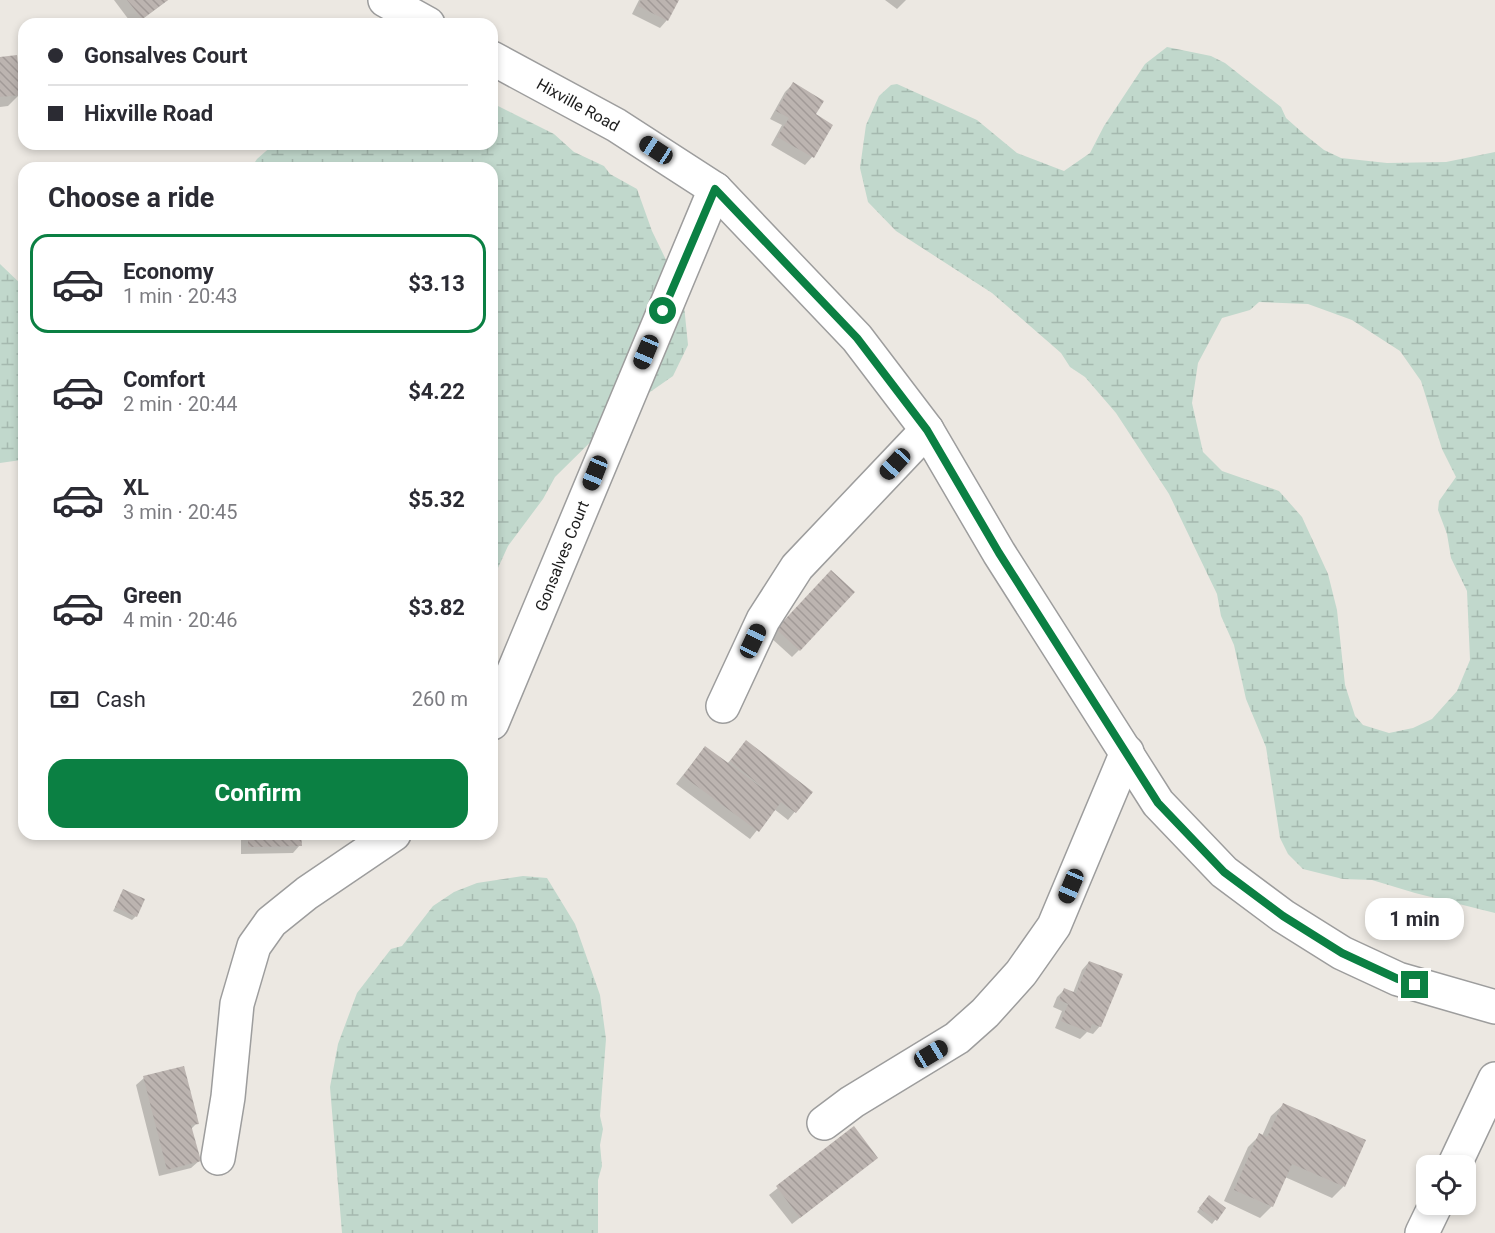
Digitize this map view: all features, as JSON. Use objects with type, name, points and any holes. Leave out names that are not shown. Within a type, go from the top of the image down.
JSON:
[{"type":"street","points":[[385,0],[417,18]]},
{"type":"street","name":"Hixville Road","points":[[498,61],[616,125],[715,189],[857,338],[927,430],[999,553],[1158,803],[1224,872],[1283,916],[1342,953],[1398,979],[1495,1007]]},
{"type":"street","name":"Gonsalves Court","points":[[498,709],[715,189]]},
{"type":"street","points":[[723,706],[763,620],[797,567],[927,430]]},
{"type":"street","points":[[824,1123],[852,1102],[957,1038],[985,1013],[1021,973],[1054,926],[1126,752]]},
{"type":"street","points":[[218,1158],[228,1097],[237,1004],[254,946],[271,922],[307,893],[386,840]]},
{"type":"street","points":[[1459,1155],[1495,1080]]},
{"type":"street","points":[[1422,1233],[1431,1215]]},
{"type":"green space","points":[[1167,47],[1211,56],[1225,63],[1281,107],[1286,118],[1324,150],[1341,158],[1387,163],[1446,162],[1495,152],[1495,913],[1372,880],[1343,879],[1303,869],[1288,854],[1280,838],[1266,747],[1246,699],[1234,645],[1221,616],[1217,594],[1169,494],[1116,413],[1085,377],[1070,367],[1061,353],[992,293],[896,231],[868,202],[860,168],[866,125],[879,96],[891,85],[897,84],[977,120],[1017,153],[1064,171],[1090,153],[1104,126],[1145,64]],"holes":[[[1259,302],[1308,304],[1352,320],[1400,351],[1421,381],[1442,449],[1456,477],[1439,501],[1438,510],[1447,534],[1451,558],[1467,591],[1470,660],[1457,691],[1432,719],[1413,728],[1389,733],[1363,725],[1355,716],[1345,685],[1337,610],[1328,574],[1302,517],[1279,491],[1222,471],[1203,452],[1192,403],[1198,363],[1222,318],[1250,310]]]},
{"type":"green space","points":[[498,106],[554,134],[574,152],[604,166],[610,174],[637,189],[652,231],[683,295],[688,345],[673,376],[620,413],[555,477],[543,499],[508,546],[498,568],[498,162],[255,162],[267,150],[498,150]]},
{"type":"green space","points":[[0,264],[18,281],[18,460],[0,463]]},
{"type":"green space","points":[[523,876],[547,878],[575,924],[600,995],[606,1039],[600,1116],[603,1129],[600,1145],[602,1166],[598,1180],[598,1233],[342,1233],[330,1087],[338,1044],[357,993],[391,949],[402,946],[433,906],[454,892],[477,883]]},
{"type":"building","points":[[127,0],[168,0],[143,18]]},
{"type":"building","points":[[641,0],[679,0],[668,21],[638,6]]},
{"type":"building","points":[[17,55],[18,95],[0,97],[0,57]]},
{"type":"building","points":[[793,82],[824,101],[816,114],[833,125],[814,158],[777,137],[789,118],[776,111]]},
{"type":"building","points":[[831,570],[855,592],[800,651],[776,629]]},
{"type":"building","points":[[746,740],[813,792],[796,813],[781,802],[759,832],[683,776],[705,746],[772,795],[730,761]]},
{"type":"building","points":[[248,840],[302,840],[302,846],[248,847]]},
{"type":"building","points":[[123,889],[145,899],[137,917],[115,907]]},
{"type":"building","points":[[1089,961],[1123,974],[1101,1027],[1092,1024],[1089,1032],[1061,1021],[1068,1004],[1059,1000],[1064,988],[1076,993]]},
{"type":"building","points":[[184,1066],[199,1124],[191,1125],[201,1161],[167,1170],[143,1076]]},
{"type":"building","points":[[1283,1103],[1366,1140],[1345,1187],[1292,1164],[1273,1207],[1234,1190],[1259,1133],[1267,1137]]},
{"type":"building","points":[[854,1126],[878,1158],[800,1218],[776,1186]]},
{"type":"building","points":[[1209,1195],[1226,1208],[1217,1221],[1199,1208]]},
{"type":"route","points":[[663,311],[715,189],[857,338],[927,430],[999,553],[1158,803],[1224,872],[1283,916],[1342,953],[1415,985]]}]
